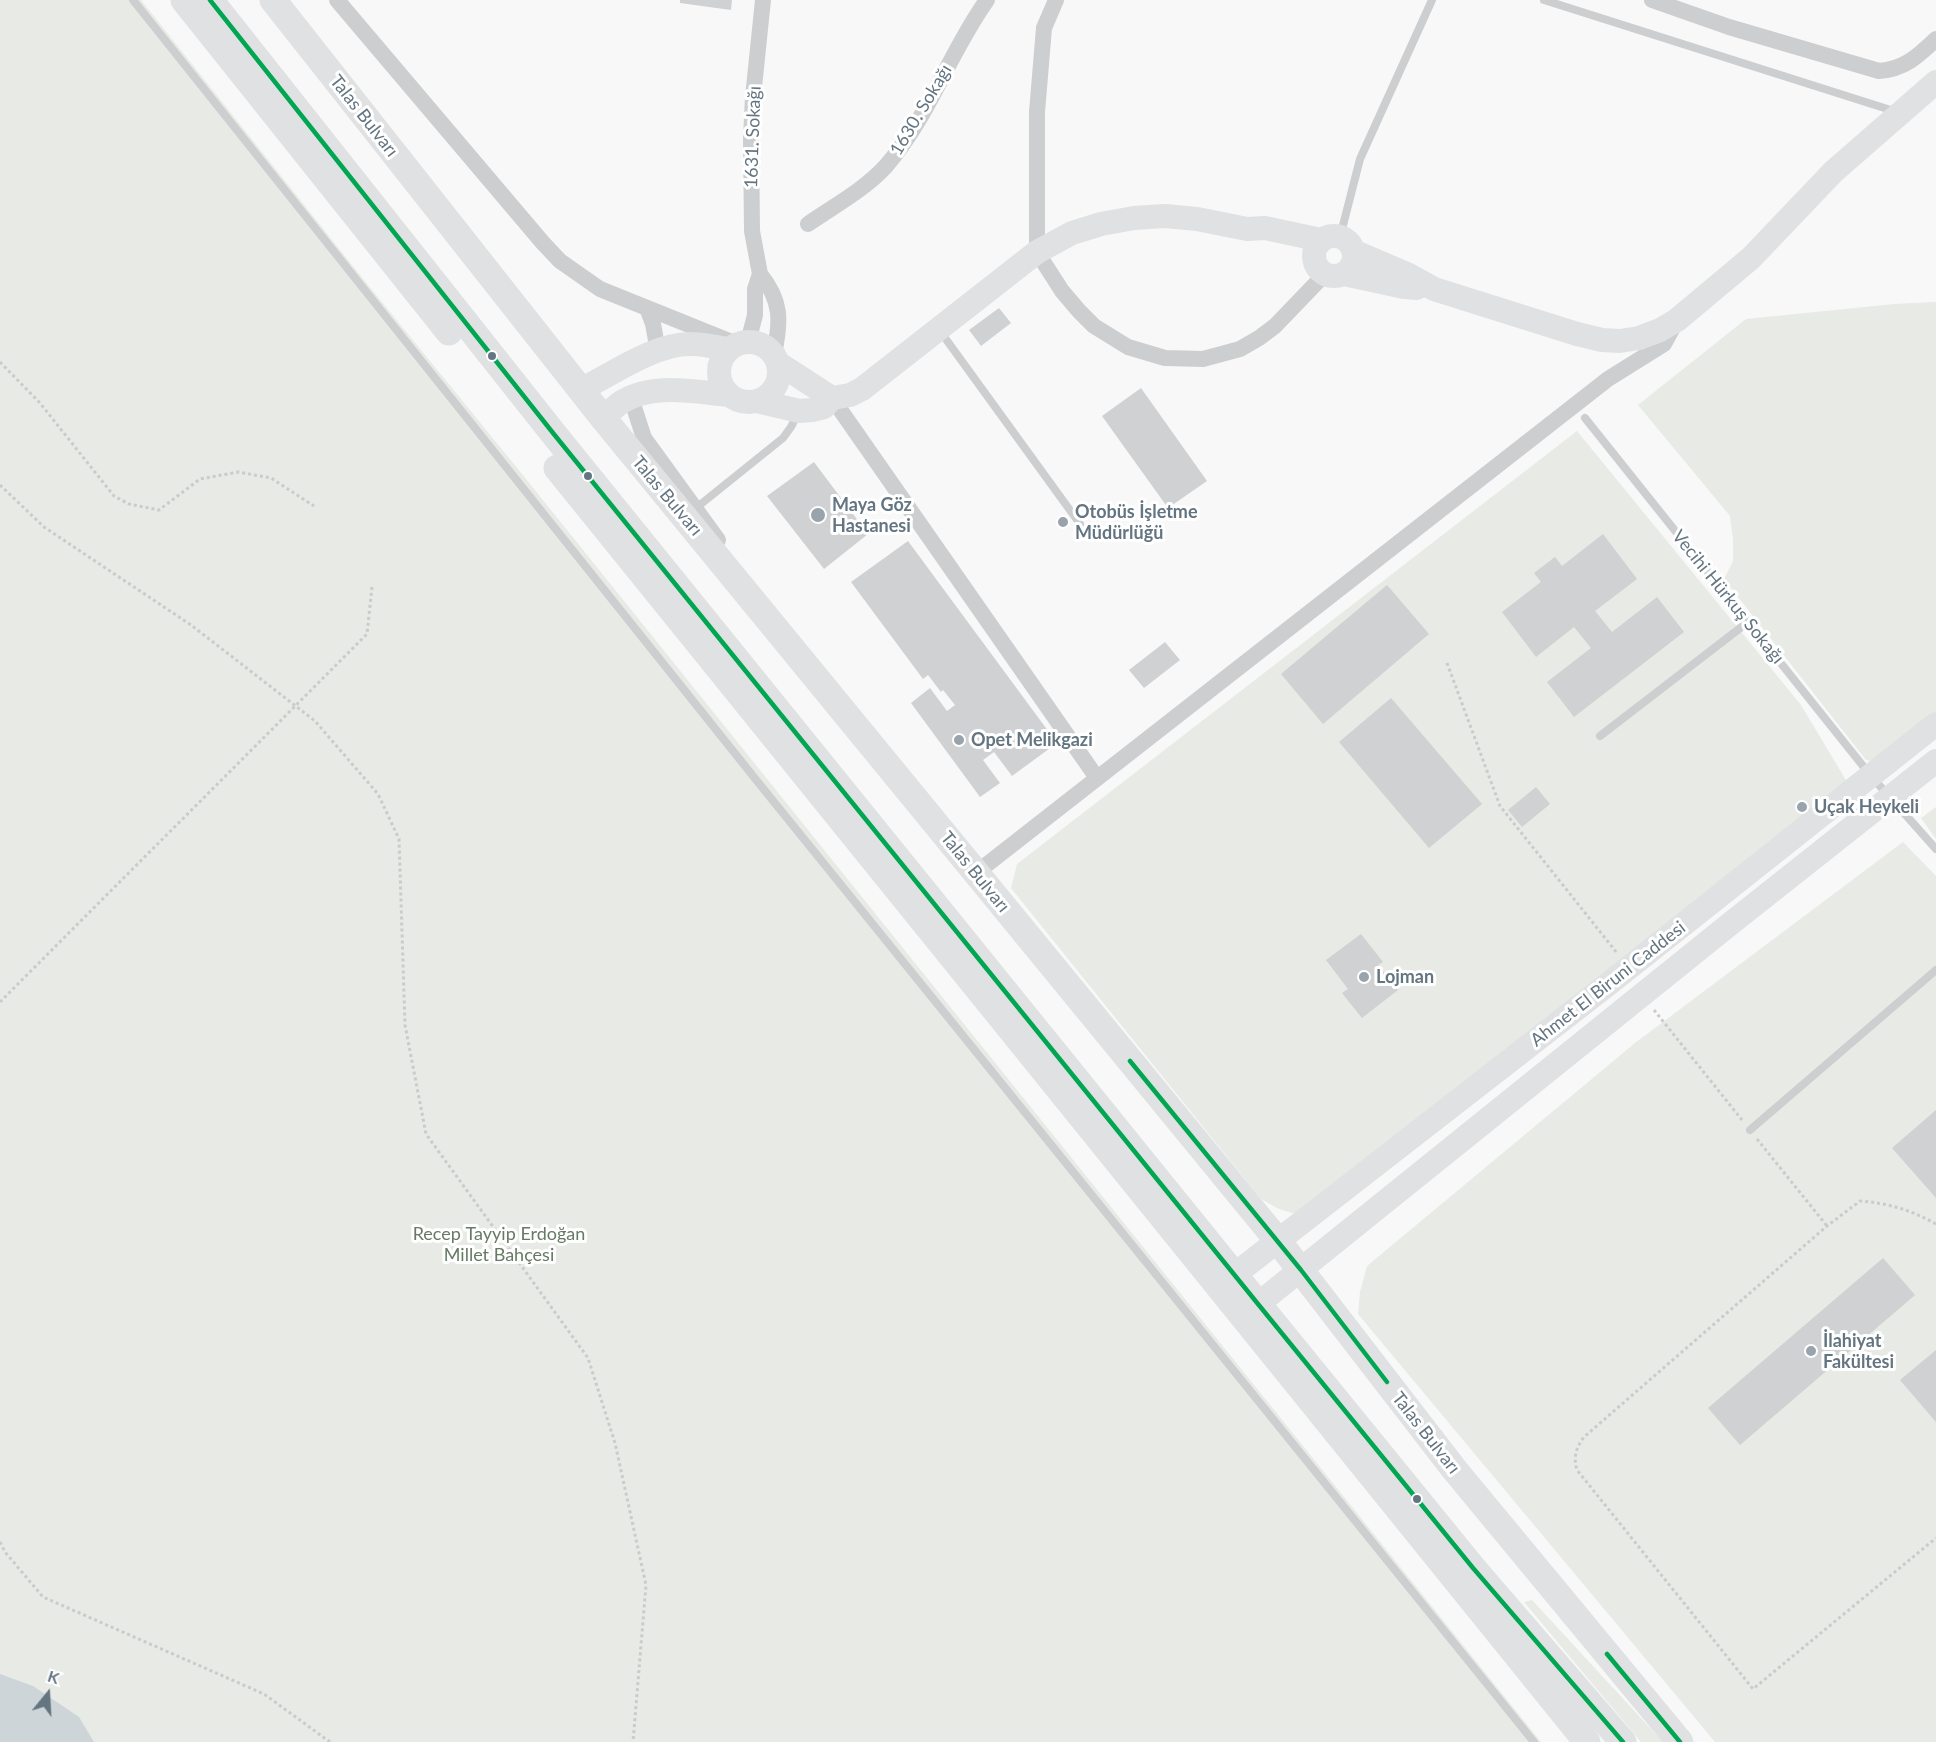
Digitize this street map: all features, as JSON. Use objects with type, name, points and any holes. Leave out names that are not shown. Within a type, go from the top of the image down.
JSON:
[{"type":"main road","points":[[184,0],[589,507],[1587,1742]]},
{"type":"main road","points":[[210,0],[560,441],[1234,1275],[1473,1568],[1623,1742]]},
{"type":"main road","name":"Talas Bulvarı","points":[[273,0],[603,418],[1278,1241],[1454,1469],[1680,1742]]},
{"type":"street","points":[[337,0],[549,249],[580,276],[600,289],[738,345]]},
{"type":"street","name":"1631. Sokağı","points":[[764,0],[753,97],[752,231],[760,274],[771,289],[778,314],[776,358]]},
{"type":"street","name":"1630. Sokağı","points":[[808,224],[872,180],[896,154],[918,120],[960,42],[987,0]]},
{"type":"street","points":[[1056,0],[1044,28],[1037,112],[1037,252],[1062,291],[1094,326],[1128,348],[1147,354],[1181,360],[1222,355],[1259,338],[1275,326],[1333,256]]},
{"type":"street","points":[[1652,0],[1729,27],[1879,71],[1908,64],[1936,39]]},
{"type":"street","points":[[757,401],[799,411],[824,406],[832,398],[850,395],[862,389],[1037,252],[1072,233],[1101,224],[1134,218],[1165,216],[1197,219],[1247,229],[1262,240],[1333,256],[1404,287],[1434,289],[1602,340],[1620,341],[1639,338],[1677,320],[1751,258],[1833,172],[1936,82]]},
{"type":"street","name":"1631. Sokağı","points":[[738,345],[755,315],[755,289],[760,274]]},
{"type":"street","points":[[647,308],[653,324],[658,351]]},
{"type":"street","points":[[976,873],[1608,379],[1664,344],[1677,320]]},
{"type":"street","points":[[581,390],[642,357],[673,346],[758,343],[832,398],[1097,778]]},
{"type":"street","points":[[738,345],[723,358],[719,367],[720,377],[723,387],[730,394],[747,402],[766,397],[778,382],[780,373],[776,358]]},
{"type":"street","points":[[603,418],[631,398],[654,391],[730,394]]},
{"type":"street","points":[[631,398],[644,438],[696,508],[786,640]]},
{"type":"street","name":"Ahmet El Biruni Caddesi","points":[[1234,1275],[1780,849],[1936,724]]},
{"type":"street","name":"Ahmet El Biruni Caddesi","points":[[1258,1304],[1936,761]]},
{"type":"street","points":[[1780,849],[1796,848],[1801,851],[1802,864],[1797,872]]},
{"type":"lane","points":[[133,0],[768,794],[1534,1742]]},
{"type":"lane","points":[[1333,256],[1360,159],[1432,0]]},
{"type":"lane","points":[[1544,0],[1900,113]]},
{"type":"lane","points":[[938,328],[1080,524]]},
{"type":"lane","points":[[696,508],[783,438],[799,411]]},
{"type":"lane","name":"Vecihi Hürkuş Sokağı","points":[[1586,418],[1890,798]]},
{"type":"lane","points":[[1600,736],[1748,622]]},
{"type":"lane","points":[[1890,798],[1936,849]]},
{"type":"lane","points":[[1750,1130],[1936,970]]},
{"type":"path","points":[[0,362],[40,403],[114,496],[129,504],[159,510],[200,479],[238,472],[271,478],[314,506]]},
{"type":"path","points":[[0,485],[44,527],[191,625],[315,721],[378,794],[399,839],[405,1025],[426,1134],[588,1358],[615,1443],[646,1585],[633,1742]]},
{"type":"path","points":[[0,1002],[367,634],[372,587]]},
{"type":"path","points":[[1447,663],[1500,806],[1629,967]]},
{"type":"path","points":[[1642,995],[1827,1226]]},
{"type":"path","points":[[1936,1224],[1901,1208],[1860,1201],[1827,1226],[1584,1437],[1576,1451],[1577,1470],[1753,1689],[1936,1538]]},
{"type":"path","points":[[0,1542],[5,1552],[43,1597],[264,1694],[330,1742]]},
{"type":"green space","name":"Recep Tayyip Erdoğan Millet Bahçesi","points":[[0,0],[141,0],[1541,1742],[0,1742]]},
{"type":"green space","points":[[1936,302],[1936,732],[1892,765],[1866,760],[1724,579],[1733,561],[1730,516],[1638,405],[1746,319]]},
{"type":"green space","points":[[1577,431],[1801,705],[1850,787],[1299,1215],[1279,1209],[1261,1199],[1011,888],[1017,864]]},
{"type":"green space","points":[[1936,807],[1936,839],[1921,818]]},
{"type":"green space","points":[[1903,842],[1936,876],[1936,1742],[1715,1742],[1358,1314],[1360,1292],[1367,1266],[1635,1043]]},
{"type":"green space","points":[[1532,1600],[1663,1742],[1641,1742],[1524,1602]]},
{"type":"shaded area","points":[[0,1674],[33,1686],[79,1717],[94,1742],[0,1742]]},
{"type":"building","points":[[680,0],[732,0],[731,10],[680,3]]},
{"type":"building","points":[[999,308],[1011,323],[981,346],[969,330]]},
{"type":"building","points":[[1141,388],[1207,481],[1168,508],[1102,416]]},
{"type":"building","name":"Maya Göz Hastanesi","points":[[814,462],[868,534],[824,569],[767,496]]},
{"type":"building","points":[[1603,534],[1637,579],[1595,611],[1612,632],[1657,597],[1684,632],[1574,717],[1547,682],[1591,648],[1574,627],[1536,657],[1502,612],[1541,582],[1534,573],[1555,557],[1562,566]]},
{"type":"building","points":[[908,541],[1057,743],[1012,776],[994,752],[983,760],[1000,783],[980,797],[911,703],[930,688],[947,711],[955,705],[928,675],[923,679],[851,582]]},
{"type":"building","points":[[1387,585],[1429,634],[1323,724],[1281,674]]},
{"type":"building","points":[[1165,642],[1180,660],[1144,688],[1129,670]]},
{"type":"building","points":[[1391,698],[1482,804],[1429,848],[1339,742]]},
{"type":"building","points":[[1536,787],[1550,804],[1522,827],[1508,810]]},
{"type":"building","name":"Lojman","points":[[1361,934],[1383,962],[1378,965],[1398,990],[1362,1018],[1342,993],[1348,989],[1326,960]]},
{"type":"building","points":[[1936,1110],[1936,1198],[1892,1148]]},
{"type":"building","name":"İlahiyat Fakültesi","points":[[1883,1258],[1915,1295],[1740,1445],[1708,1408]]},
{"type":"building","name":"İlahiyat Fakültesi","points":[[1936,1350],[1936,1422],[1900,1380]]},
{"type":"transit line","points":[[210,0],[553,433],[1258,1304],[1473,1568],[1623,1742]]},
{"type":"transit line","points":[[1130,1061],[1301,1270],[1387,1382]]},
{"type":"transit line","points":[[1607,1654],[1680,1742]]},
{"type":"place","name":"Maya Göz Hastanesi","points":[[818,515]]},
{"type":"place","name":"Otobüs İşletme Müdürlüğü","points":[[1063,522]]},
{"type":"place","name":"Opet Melikgazi","points":[[959,740]]},
{"type":"place","name":"Uçak Heykeli","points":[[1802,807]]},
{"type":"place","name":"Lojman","points":[[1364,977]]},
{"type":"place","name":"İlahiyat Fakültesi","points":[[1811,1351]]}]
